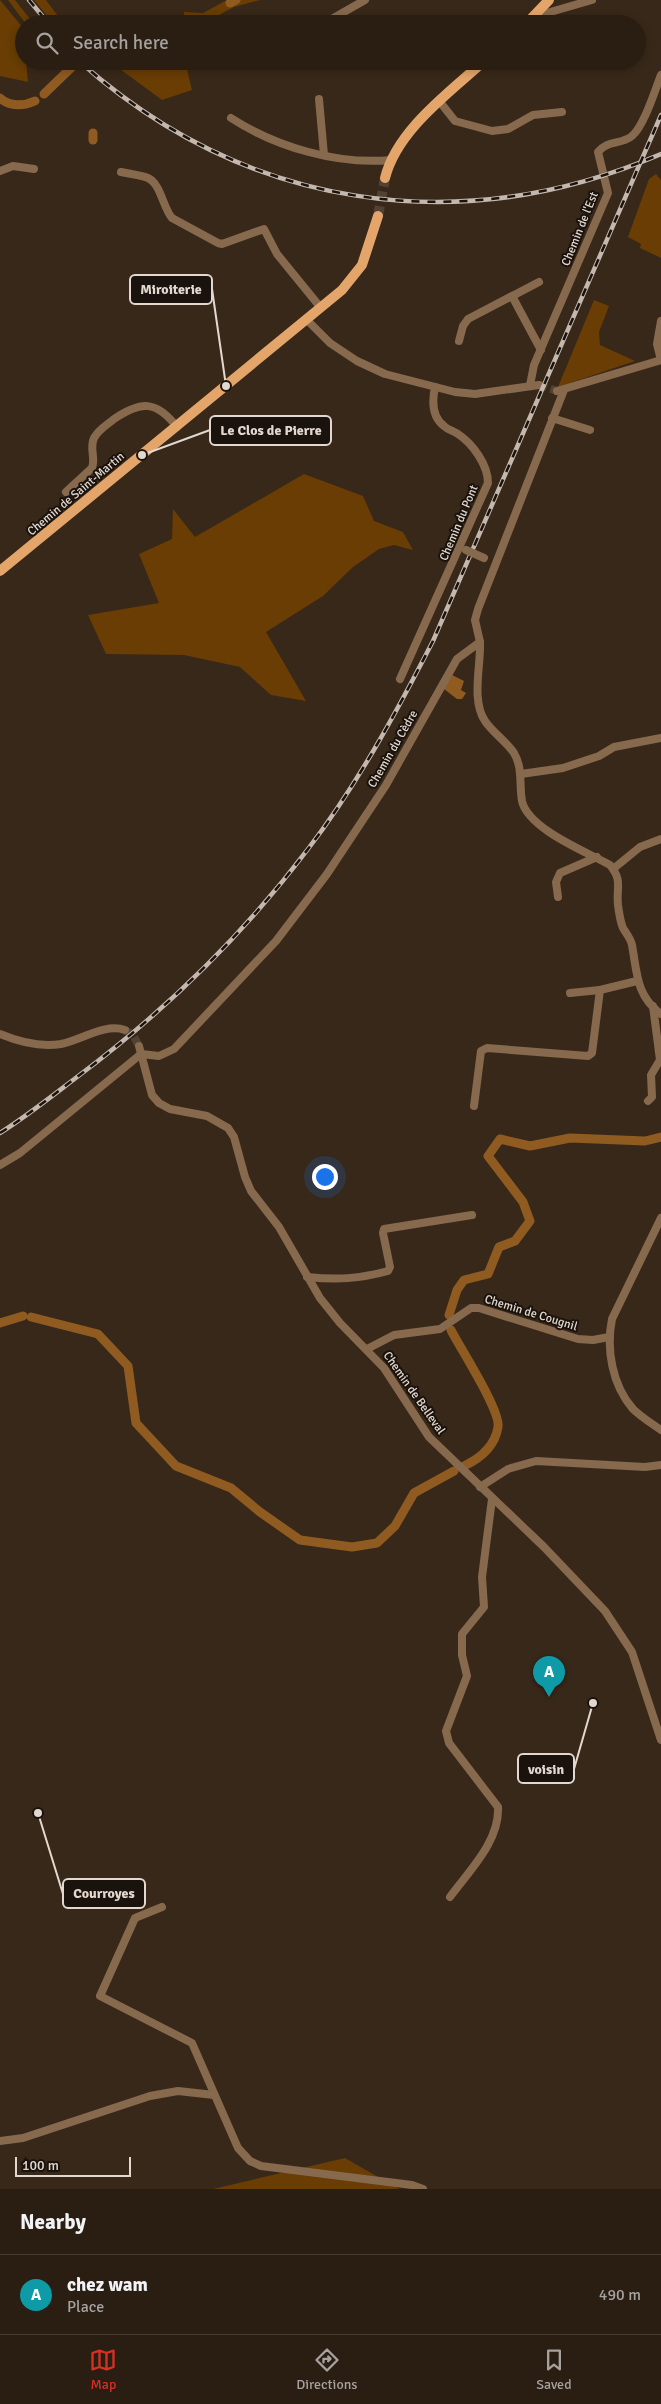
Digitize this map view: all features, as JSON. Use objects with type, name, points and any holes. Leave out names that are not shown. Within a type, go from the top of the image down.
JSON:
[{"type":"main road","points":[[534,15],[549,0]]},
{"type":"main road","points":[[386,178],[391,160],[406,135],[474,70]]},
{"type":"main road","name":"Chemin de Saint-Martin","points":[[0,571],[321,308],[357,274],[368,253],[378,216]]},
{"type":"street","points":[[339,15],[365,0]]},
{"type":"street","points":[[545,15],[592,0]]},
{"type":"street","name":"Chemin de l'Est","points":[[530,385],[530,378],[541,350],[608,193],[598,152],[602,146],[623,141],[633,135],[661,76]]},
{"type":"street","points":[[318,99],[324,155]]},
{"type":"street","points":[[440,102],[456,121],[492,131],[508,129],[533,116],[562,112]]},
{"type":"street","points":[[231,118],[267,137],[310,152],[375,161],[391,160]]},
{"type":"street","points":[[0,171],[13,166],[34,169]]},
{"type":"street","points":[[121,172],[147,178],[154,182],[167,212],[172,218],[218,243],[222,244],[264,229],[277,254],[321,308]]},
{"type":"street","points":[[459,341],[462,326],[468,319],[540,282]]},
{"type":"street","points":[[512,296],[541,350]]},
{"type":"street","points":[[307,320],[330,342],[370,368],[385,374],[435,387],[475,394],[540,385]]},
{"type":"street","points":[[661,321],[657,344],[661,360],[560,390],[552,418],[495,563],[475,620],[480,642],[481,660],[478,700],[485,722],[514,754],[521,774],[522,802],[527,814],[539,826],[597,858],[617,874],[620,887],[618,903],[622,926],[632,943],[637,981],[644,997],[661,1014]]},
{"type":"street","name":"Chemin du Pont","points":[[400,679],[463,549],[485,490],[488,474],[469,444],[437,419],[433,402],[435,387]]},
{"type":"street","points":[[66,492],[92,468],[91,446],[98,432],[131,408],[148,407],[162,411],[176,427]]},
{"type":"street","points":[[552,418],[590,430]]},
{"type":"street","points":[[463,549],[495,563]]},
{"type":"street","name":"Chemin du Cèdre","points":[[140,1050],[159,1056],[174,1049],[276,941],[327,874],[386,785],[457,659],[480,642]]},
{"type":"street","points":[[521,774],[563,768],[599,756],[614,747],[661,738]]},
{"type":"street","points":[[613,869],[640,847],[661,839]]},
{"type":"street","points":[[558,898],[556,882],[560,873],[597,858]]},
{"type":"street","points":[[570,993],[600,990],[637,981]]},
{"type":"street","points":[[474,1106],[479,1056],[484,1048],[590,1055],[600,990]]},
{"type":"street","points":[[648,1101],[652,1097],[652,1072],[660,1060],[653,1006]]},
{"type":"street","points":[[0,1034],[31,1043],[58,1044],[108,1029],[118,1028],[125,1030]]},
{"type":"street","points":[[0,1165],[20,1153],[140,1050]]},
{"type":"street","name":"Chemin de Belleval","points":[[140,1050],[152,1095],[159,1103],[170,1109],[207,1116],[228,1128],[234,1137],[245,1177],[251,1191],[279,1227],[307,1277],[330,1311],[367,1349],[393,1380],[413,1415],[429,1437],[544,1547],[605,1611],[632,1652],[657,1710],[661,1740]]},
{"type":"street","points":[[307,1277],[336,1280],[365,1277],[388,1271],[390,1267],[383,1233],[384,1229],[472,1215]]},
{"type":"street","points":[[661,1218],[612,1319],[609,1336],[613,1368],[626,1398],[639,1415],[661,1430]]},
{"type":"street","name":"Chemin de Cougnil","points":[[367,1349],[394,1335],[440,1329],[471,1308],[479,1308],[578,1339],[593,1340],[609,1336]]},
{"type":"street","points":[[480,1487],[508,1469],[536,1461],[645,1467],[661,1466]]},
{"type":"street","points":[[450,1897],[486,1848],[499,1820],[498,1807],[449,1743],[446,1731],[467,1676],[462,1655],[462,1634],[484,1607],[482,1577],[492,1499]]},
{"type":"street","points":[[162,1906],[135,1918],[100,1996],[192,2043],[238,2148],[250,2161],[261,2166],[412,2185],[423,2189]]},
{"type":"street","points":[[0,2141],[23,2138],[150,2096],[178,2091],[214,2095]]},
{"type":"shaded area","points":[[0,0],[15,18],[15,70],[27,70],[28,82],[0,76]]},
{"type":"shaded area","points":[[8,0],[15,0],[27,15],[19,15]]},
{"type":"shaded area","points":[[34,0],[46,0],[57,15],[46,15]]},
{"type":"shaded area","points":[[227,0],[260,0],[234,7],[219,15],[184,15],[184,12],[203,13]]},
{"type":"shaded area","points":[[121,70],[187,70],[192,90],[162,100]]},
{"type":"shaded area","points":[[656,174],[661,180],[661,258],[640,248],[641,244],[628,237],[649,179]]},
{"type":"shaded area","points":[[594,300],[609,306],[599,332],[600,345],[635,361],[558,387]]},
{"type":"shaded area","points":[[304,474],[363,496],[374,521],[403,532],[413,550],[394,545],[379,549],[353,567],[323,596],[266,632],[306,701],[271,695],[240,667],[184,655],[106,654],[88,615],[159,603],[139,554],[172,539],[173,509],[195,537]]},
{"type":"shaded area","points":[[452,675],[464,681],[461,690],[466,693],[462,699],[457,699],[444,689]]},
{"type":"shaded area","points":[[345,2158],[399,2189],[213,2189]]},
{"type":"waterway","points":[[230,3],[236,0]]},
{"type":"waterway","points":[[44,94],[69,70]]},
{"type":"waterway","points":[[0,98],[8,103],[17,105],[35,101]]},
{"type":"waterway","points":[[93,133],[93,140]]},
{"type":"waterway","points":[[449,1315],[457,1290],[464,1280],[488,1274],[499,1247],[515,1241],[530,1221],[523,1202],[488,1156],[500,1139],[530,1146],[570,1138],[645,1141],[661,1137]]},
{"type":"waterway","points":[[0,1323],[23,1316]]},
{"type":"waterway","points":[[31,1317],[98,1334],[128,1366],[136,1423],[176,1466],[231,1488],[260,1512],[300,1540],[352,1547],[377,1543],[395,1526],[414,1493],[454,1471]]},
{"type":"waterway","points":[[451,1330],[487,1394],[497,1419],[498,1427],[494,1440],[486,1451],[464,1466]]},
{"type":"tunnel","points":[[378,216],[385,178]]},
{"type":"tunnel","points":[[539,385],[557,391]]},
{"type":"tunnel","points":[[125,1030],[133,1035],[139,1046]]},
{"type":"railway","points":[[29,0],[42,15]]},
{"type":"railway","points":[[91,70],[143,111],[211,150],[282,178],[356,196],[431,202],[507,197],[584,181],[661,154]]},
{"type":"railway","points":[[0,1133],[39,1106],[109,1052],[141,1026],[200,971],[229,942],[283,881],[343,800],[390,722],[433,641],[661,115]]},
{"type":"place","name":"Miroiterie","points":[[226,386]]},
{"type":"place","name":"Le Clos de Pierre","points":[[142,455]]},
{"type":"place","name":"chez wam","points":[[549,1697]]},
{"type":"place","name":"voisin","points":[[593,1703]]},
{"type":"place","name":"Courroyes","points":[[38,1813]]}]
